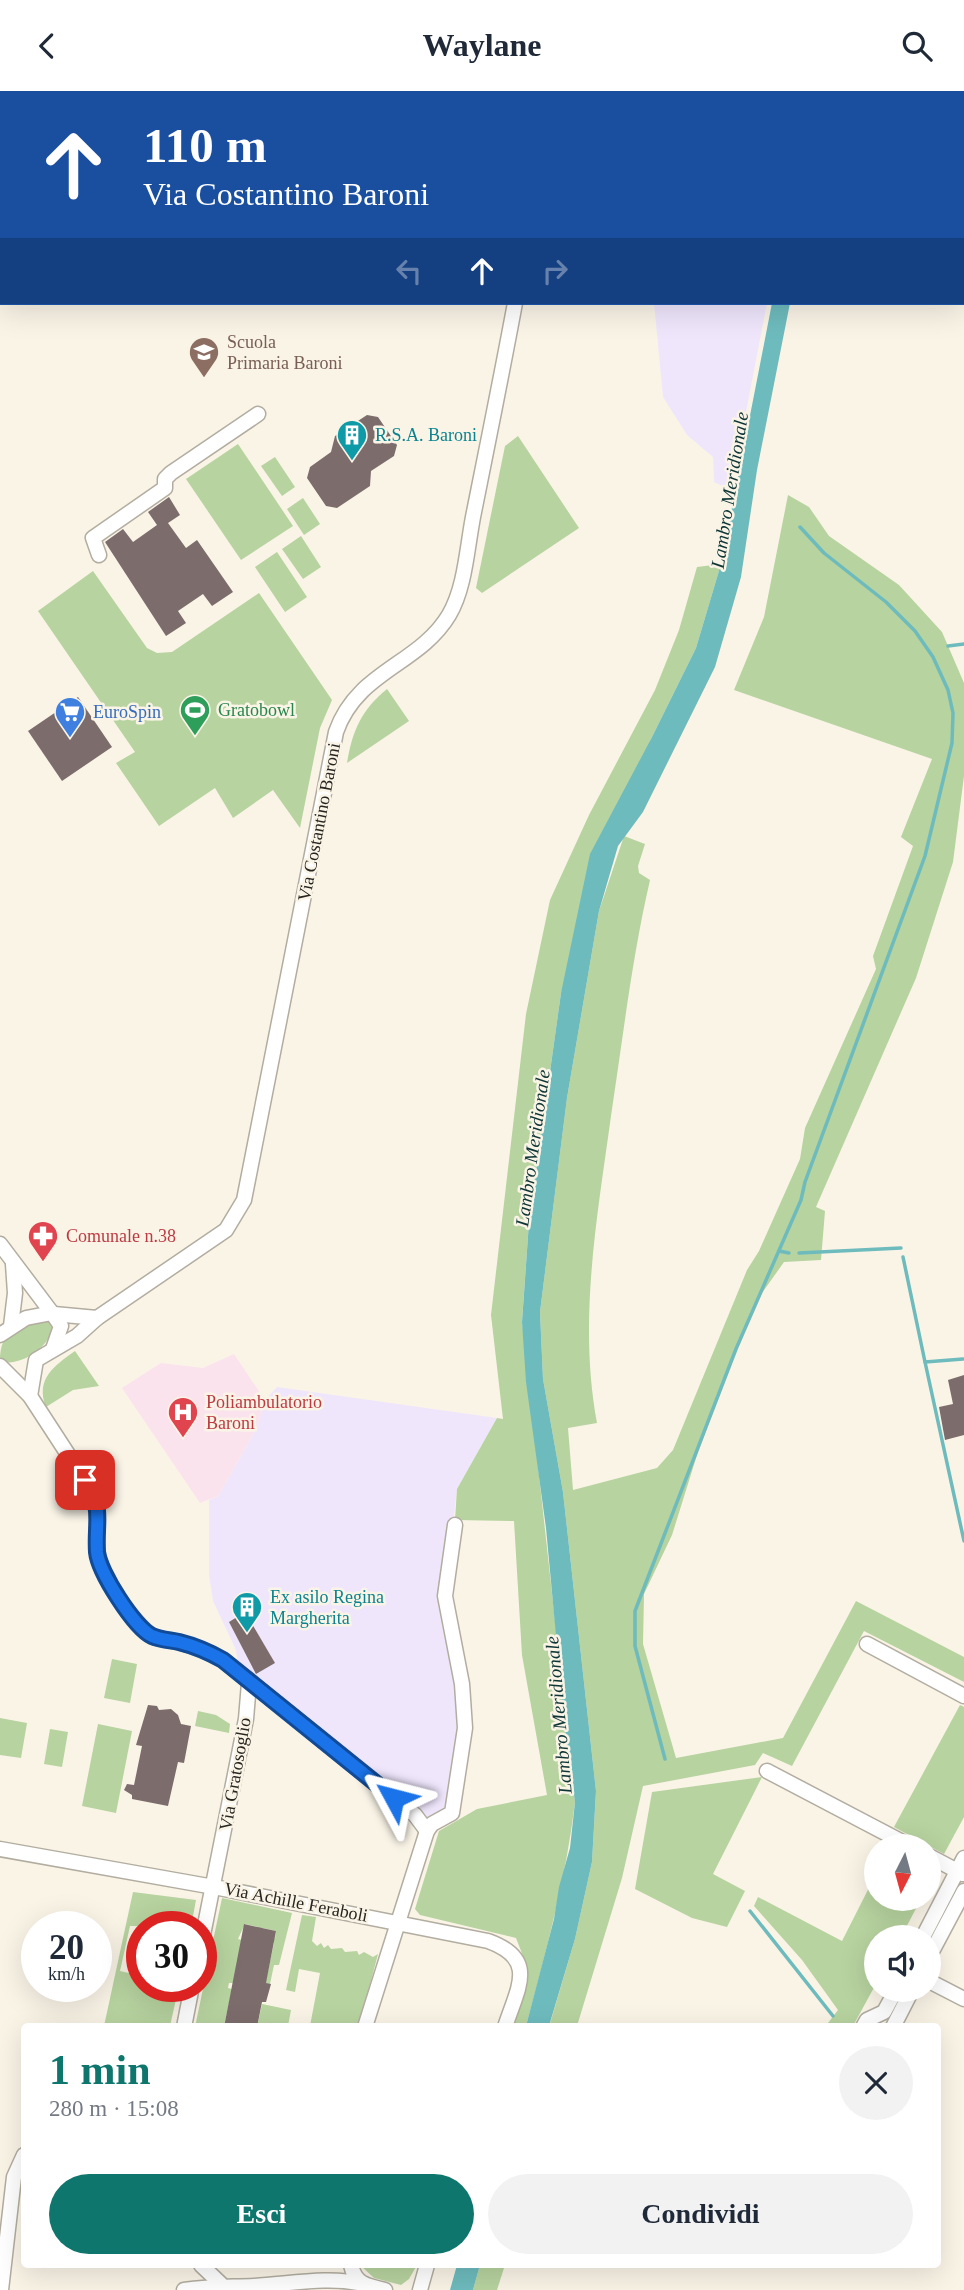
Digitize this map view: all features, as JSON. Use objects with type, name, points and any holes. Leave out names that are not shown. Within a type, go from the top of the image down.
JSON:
[{"type":"street","name":"Via Costantino Baroni","points":[[3,1368],[17,1369],[77,1336],[97,1318],[226,1230],[244,1200],[336,731],[351,702],[365,685],[425,642],[451,612],[464,565],[515,305]]},
{"type":"street","points":[[99,555],[93,538],[165,488],[165,479],[171,473],[257,414]]},
{"type":"street","points":[[0,1244],[13,1264],[22,1270],[61,1326],[53,1349]]},
{"type":"street","points":[[6,1330],[15,1293],[13,1264]]},
{"type":"street","points":[[6,1330],[26,1318],[53,1314],[97,1318]]},
{"type":"street","points":[[30,1396],[36,1360]]},
{"type":"street","name":"Via Costantino Baroni","points":[[3,1368],[30,1396],[95,1496],[99,1513],[97,1549],[101,1566],[109,1584],[142,1628],[156,1637],[204,1650],[223,1660],[249,1683]]},
{"type":"street","points":[[366,2023],[383,1965],[400,1922],[426,1831],[432,1824],[452,1813],[465,1728],[462,1684],[445,1596],[454,1525]]},
{"type":"street","points":[[867,1644],[964,1696]]},
{"type":"street","name":"Via Gratosoglio","points":[[249,1683],[415,1815],[426,1831]]},
{"type":"street","name":"Via Gratosoglio","points":[[209,1911],[246,1719],[249,1683]]},
{"type":"street","points":[[767,1771],[887,1834]]},
{"type":"street","name":"Via Achille Feraboli","points":[[0,1849],[400,1922],[488,1941],[515,1954],[520,1964],[506,2023]]},
{"type":"street","points":[[930,1925],[961,1873],[964,1858]]},
{"type":"street","points":[[942,1863],[961,1873]]},
{"type":"street","points":[[941,1934],[964,1891]]},
{"type":"street","points":[[941,1987],[964,1999]]},
{"type":"street","points":[[185,2023],[189,2002]]},
{"type":"street","points":[[865,2023],[884,2013],[890,2002]]},
{"type":"street","points":[[895,2023],[906,2002]]},
{"type":"street","points":[[1,2290],[14,2177],[21,2162]]},
{"type":"street","points":[[204,2268],[221,2284]]},
{"type":"street","points":[[352,2268],[355,2278],[363,2284]]},
{"type":"street","points":[[420,2290],[426,2268]]},
{"type":"street","points":[[184,2290],[221,2284],[254,2286],[344,2281],[385,2290]]},
{"type":"shaded area","points":[[654,305],[767,305],[731,490],[714,482],[713,457],[687,435],[663,397]]},
{"type":"shaded area","points":[[234,1354],[265,1400],[256,1429],[218,1496],[200,1503],[122,1388],[161,1363],[203,1368]]},
{"type":"shaded area","points":[[277,1387],[497,1418],[457,1489],[445,1596],[462,1684],[452,1813],[432,1824],[238,1663],[236,1650],[213,1601],[209,1575],[209,1500],[218,1496],[256,1429],[265,1400]]},
{"type":"green space","points":[[518,436],[579,528],[482,593],[476,588],[505,446]]},
{"type":"green space","points":[[238,444],[293,526],[241,560],[186,479]]},
{"type":"green space","points":[[275,457],[295,487],[282,496],[261,466]]},
{"type":"green space","points":[[788,495],[809,507],[829,536],[899,585],[942,632],[964,683],[964,776],[953,862],[916,978],[816,1207],[825,1211],[821,1260],[784,1262],[762,1293],[736,1349],[697,1455],[672,1535],[644,1594],[643,1644],[676,1758],[783,1738],[856,1601],[964,1657],[964,1682],[864,1631],[792,1766],[763,1753],[755,1765],[643,1786],[622,1878],[578,2023],[550,2023],[575,1939],[592,1862],[596,1791],[563,1492],[543,1379],[540,1312],[567,1098],[599,911],[624,836],[645,844],[638,866],[639,873],[650,880],[628,998],[592,1269],[589,1346],[597,1423],[568,1428],[573,1490],[657,1468],[673,1450],[747,1270],[759,1251],[800,1159],[805,1128],[876,969],[873,956],[913,846],[901,837],[932,759],[734,690],[764,617]]},
{"type":"green space","points":[[303,498],[320,524],[304,535],[287,509]]},
{"type":"green space","points":[[301,536],[321,567],[303,579],[282,549]]},
{"type":"green space","points":[[277,552],[307,597],[285,612],[255,567]]},
{"type":"green space","points":[[721,564],[696,648],[651,739],[561,993],[529,1222],[522,1321],[575,1802],[561,1887],[527,2023],[513,2023],[523,1977],[523,1956],[516,1938],[420,1915],[415,1909],[439,1831],[477,1809],[547,1795],[522,1655],[514,1521],[455,1520],[457,1489],[497,1418],[503,1419],[491,1315],[526,1014],[550,900],[589,815],[655,690],[679,630],[697,567]]},
{"type":"green space","points":[[93,571],[147,648],[157,653],[172,652],[259,593],[332,700],[320,728],[300,828],[273,790],[233,818],[215,788],[159,826],[116,763],[135,752],[38,611]]},
{"type":"green space","points":[[387,689],[409,721],[347,763],[359,722],[370,705]]},
{"type":"green space","points":[[47,1319],[52,1327],[46,1342],[40,1348],[25,1359],[0,1361],[7,1335],[20,1327]]},
{"type":"green space","points":[[75,1351],[99,1386],[73,1390],[46,1407],[43,1389],[48,1374]]},
{"type":"green space","points":[[112,1659],[137,1664],[130,1703],[104,1698]]},
{"type":"green space","points":[[960,1705],[964,1707],[964,1817],[944,1854],[942,1834],[907,1834],[894,1827]]},
{"type":"green space","points":[[198,1711],[216,1715],[230,1724],[229,1733],[195,1726]]},
{"type":"green space","points":[[0,1718],[27,1723],[21,1758],[0,1755]]},
{"type":"green space","points":[[98,1724],[132,1731],[116,1813],[82,1806]]},
{"type":"green space","points":[[50,1729],[68,1732],[62,1767],[44,1764]]},
{"type":"green space","points":[[762,1777],[713,1874],[745,1891],[727,1927],[692,1918],[635,1889],[652,1792]]},
{"type":"green space","points":[[133,1892],[196,1900],[194,1911],[129,1911]]},
{"type":"green space","points":[[758,1897],[842,1941],[864,1898],[864,1911],[915,1911],[907,1925],[864,1925],[866,2002],[855,2023],[828,2023],[838,2010],[802,1960],[754,1906]]},
{"type":"green space","points":[[222,1898],[292,1913],[279,1965],[274,1965],[270,1984],[262,1983],[266,1980],[274,1943],[271,1937],[275,1938],[276,1931],[263,1928],[257,1931],[258,1927],[245,1924],[238,1939],[250,1942],[233,1983],[229,1983],[228,1988],[232,1989],[225,2023],[196,2023],[200,2002],[217,2002],[217,1922]]},
{"type":"green space","points":[[302,1915],[316,1917],[312,1941],[317,1946],[321,1943],[324,1948],[328,1945],[331,1949],[357,1951],[359,1955],[364,1952],[373,1957],[378,1954],[360,2023],[311,2023],[320,1973],[299,1969],[295,1992],[286,1990]]},
{"type":"green space","points":[[126,1924],[126,1944],[120,1971],[126,1972],[126,2002],[175,2002],[171,2023],[105,2023],[109,2002],[112,2002],[112,1989]]},
{"type":"green space","points":[[262,2004],[291,2010],[289,2023],[258,2023]]},
{"type":"green space","points":[[363,2268],[415,2268],[409,2279],[401,2285],[374,2278]]},
{"type":"green space","points":[[479,2268],[504,2268],[497,2290],[473,2290]]},
{"type":"water","points":[[772,305],[790,305],[757,470],[741,577],[715,667],[643,812],[618,846],[599,911],[567,1098],[540,1312],[543,1379],[563,1492],[596,1791],[592,1862],[575,1939],[550,2023],[527,2023],[570,1848],[575,1802],[563,1711],[546,1528],[526,1382],[522,1322],[529,1222],[561,993],[590,854],[696,648],[721,564]]},
{"type":"water","points":[[456,2268],[479,2268],[473,2290],[450,2290]]},
{"type":"building","name":"R.S.A. Baroni","points":[[367,415],[378,417],[397,445],[394,456],[371,471],[370,486],[337,508],[326,506],[307,478],[310,467],[331,452],[335,436]]},
{"type":"building","points":[[169,497],[180,515],[168,523],[186,548],[197,540],[233,592],[212,606],[203,594],[178,611],[186,623],[166,636],[105,542],[123,529],[133,542],[157,525],[148,512]]},
{"type":"building","name":"EuroSpin","points":[[78,697],[112,747],[62,781],[28,731]]},
{"type":"building","points":[[964,1375],[964,1435],[945,1440],[939,1407],[953,1404],[948,1380]]},
{"type":"building","name":"Ex asilo Regina Margherita","points":[[245,1612],[275,1663],[256,1674],[229,1622]]},
{"type":"building","points":[[148,1705],[157,1706],[159,1710],[171,1709],[178,1715],[181,1724],[191,1726],[184,1763],[178,1762],[168,1806],[132,1799],[132,1795],[124,1790],[127,1784],[134,1785],[142,1746],[136,1745]]},
{"type":"building","points":[[244,1924],[276,1931],[266,1983],[271,1984],[266,2002],[262,2002],[258,2023],[225,2023]]},
{"type":"waterway","points":[[665,1759],[635,1646],[635,1611],[736,1349],[801,1200],[805,1182],[925,856],[952,743],[953,713],[948,690],[933,657],[915,631],[886,602],[824,553],[800,527]]},
{"type":"waterway","points":[[948,646],[964,644]]},
{"type":"waterway","points":[[799,1253],[901,1248]]},
{"type":"waterway","points":[[779,1251],[789,1253]]},
{"type":"waterway","points":[[903,1257],[925,1362],[963,1359]]},
{"type":"waterway","points":[[925,1362],[964,1541]]},
{"type":"waterway","points":[[750,1911],[833,2016]]},
{"type":"place","name":"Scuola Primaria Baroni","points":[[204,379]]},
{"type":"place","name":"R.S.A. Baroni","points":[[352,462]]},
{"type":"place","name":"Gratobowl","points":[[195,737]]},
{"type":"place","name":"EuroSpin","points":[[70,739]]},
{"type":"place","name":"Comunale n.38","points":[[43,1263]]},
{"type":"place","name":"Poliambulatorio Baroni","points":[[183,1439]]},
{"type":"place","name":"Ex asilo Regina Margherita","points":[[247,1634]]},
{"type":"route","points":[[85,1480],[95,1496],[99,1513],[97,1553],[101,1566],[109,1584],[142,1628],[156,1637],[204,1650],[223,1660],[394,1798]]},
{"type":"water label","name":"Lambro Meridionale","points":[[729,490]]},
{"type":"water label","name":"Lambro Meridionale","points":[[532,1148]]},
{"type":"water label","name":"Lambro Meridionale","points":[[558,1715]]}]
